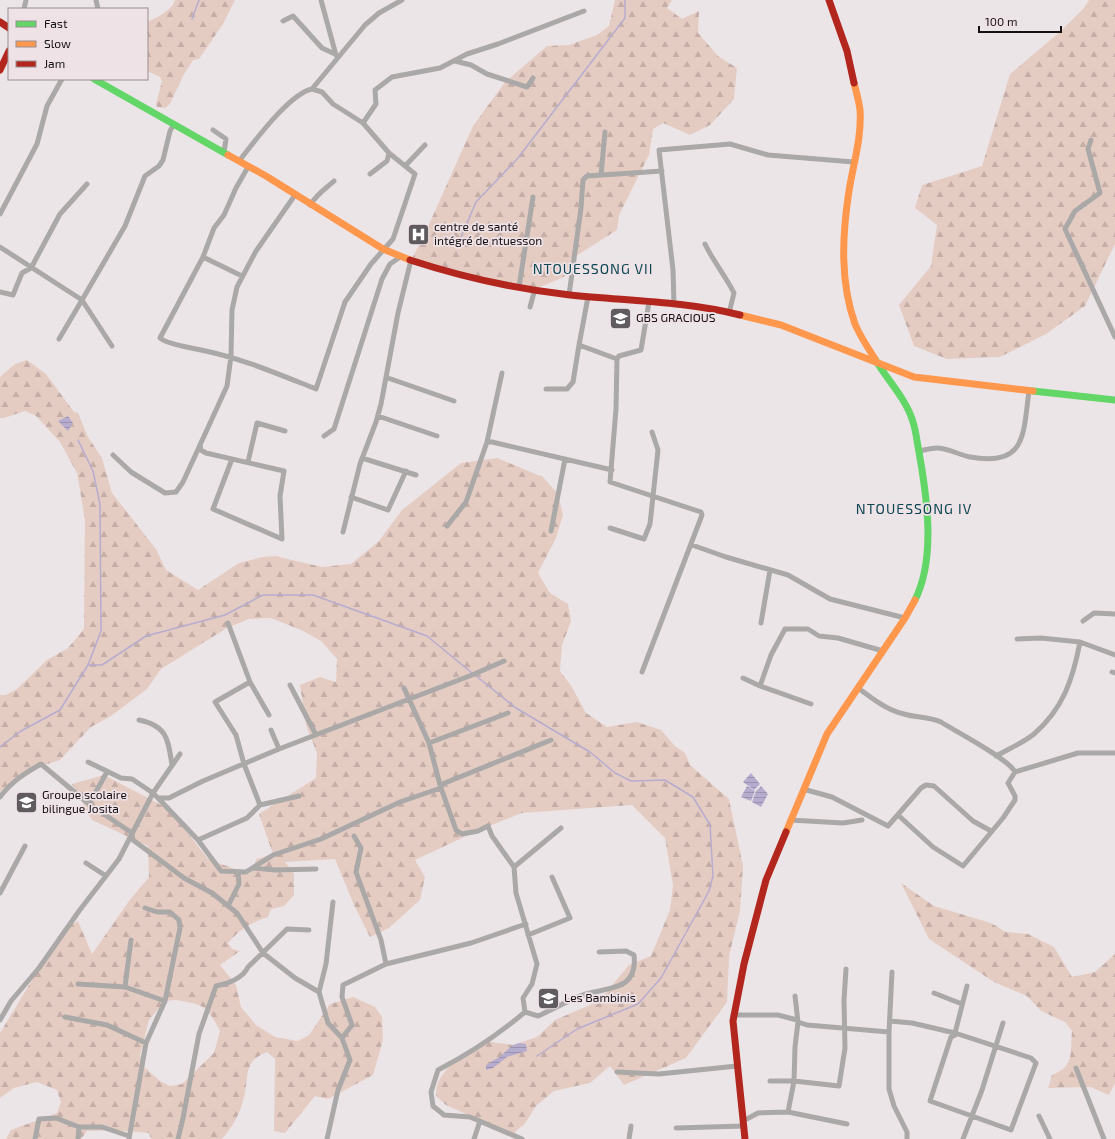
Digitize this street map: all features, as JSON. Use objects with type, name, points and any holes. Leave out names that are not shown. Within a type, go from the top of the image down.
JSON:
[{"type":"street","points":[[321,0],[336,56]]},
{"type":"street","points":[[239,161],[278,115],[304,92],[312,89],[336,56],[373,16],[402,0]]},
{"type":"street","points":[[745,1139],[734,1035],[734,1015],[762,892],[790,820],[827,734],[905,618],[918,595],[926,563],[927,535],[925,488],[919,451],[910,417],[892,382],[877,363],[852,318],[844,279],[845,235],[854,162],[859,136],[858,99],[847,51],[829,0]]},
{"type":"street","points":[[363,123],[376,104],[375,90],[392,77],[440,68],[455,62],[468,54],[584,11]]},
{"type":"street","points":[[283,21],[294,16],[322,48],[336,56]]},
{"type":"street","points":[[0,70],[8,53]]},
{"type":"street","points":[[455,62],[470,65],[487,74],[527,87],[533,78]]},
{"type":"street","points":[[0,214],[36,144],[48,106],[61,80]]},
{"type":"street","points":[[96,80],[224,152],[383,250],[400,257],[490,283],[569,295],[674,304],[729,312],[781,325],[914,377],[1115,400]]},
{"type":"street","points":[[248,167],[236,188],[224,215],[214,228],[203,257],[160,338],[183,346],[231,356],[316,389],[345,302],[362,274],[390,244],[415,174],[389,153],[363,123],[333,104],[322,92],[312,89]]},
{"type":"street","points":[[59,339],[125,226],[145,176],[159,166],[163,160],[169,136],[174,124]]},
{"type":"street","points":[[213,130],[226,139],[224,152]]},
{"type":"street","points":[[601,175],[605,132]]},
{"type":"street","points":[[1091,140],[1088,149],[1100,193],[1075,211],[1065,229],[1115,337]]},
{"type":"street","points":[[674,304],[673,270],[660,150],[730,144],[768,154],[854,162]]},
{"type":"street","points":[[405,166],[425,145]]},
{"type":"street","points":[[370,174],[387,161],[389,153]]},
{"type":"street","points":[[569,295],[581,208],[583,180],[587,176],[662,171]]},
{"type":"street","points":[[310,205],[318,192],[325,189],[334,181]]},
{"type":"street","points":[[0,292],[13,295],[22,273],[31,268],[60,214],[87,184]]},
{"type":"street","points":[[113,455],[131,472],[165,493],[176,492],[184,482],[226,391],[231,356],[232,310],[234,297],[242,276],[262,241],[295,195]]},
{"type":"street","points":[[519,287],[533,197]]},
{"type":"street","points":[[705,244],[713,260],[725,274],[734,293],[729,312]]},
{"type":"street","points":[[0,247],[82,300],[112,346]]},
{"type":"street","points":[[203,257],[242,276]]},
{"type":"street","points":[[324,436],[334,429],[382,279],[390,264],[400,257]]},
{"type":"street","points":[[343,532],[362,458],[378,416],[388,378],[398,313],[411,260]]},
{"type":"street","points":[[530,307],[535,289]]},
{"type":"street","points":[[546,389],[568,389],[574,382],[588,297]]},
{"type":"street","points":[[579,345],[617,358],[619,356],[641,350],[649,302]]},
{"type":"street","points":[[617,358],[616,409],[610,480],[612,484],[702,513],[692,545],[642,672]]},
{"type":"street","points":[[448,526],[466,502],[487,442],[502,373]]},
{"type":"street","points":[[388,378],[454,401]]},
{"type":"street","points":[[919,451],[938,448],[969,457],[981,458],[1006,457],[1012,454],[1019,444],[1025,424],[1029,391]]},
{"type":"street","points":[[378,416],[437,436]]},
{"type":"street","points":[[248,462],[257,423],[285,431]]},
{"type":"street","points":[[610,528],[644,539],[650,524],[658,450],[652,432]]},
{"type":"street","points":[[487,442],[612,470]]},
{"type":"street","points":[[200,445],[201,450],[206,453],[232,458],[284,471],[280,496],[282,539],[213,509],[232,458]]},
{"type":"street","points":[[362,458],[416,475]]},
{"type":"street","points":[[551,531],[565,459]]},
{"type":"street","points":[[351,497],[388,510],[406,472]]},
{"type":"street","points":[[692,545],[726,558],[788,575],[830,599],[905,618]]},
{"type":"street","points":[[761,623],[770,570]]},
{"type":"street","points":[[1083,621],[1094,613],[1115,614]]},
{"type":"street","points":[[228,623],[250,682],[269,715]]},
{"type":"street","points":[[760,686],[772,655],[785,629],[808,629],[819,636],[838,638],[882,651]]},
{"type":"street","points":[[1017,639],[1042,638],[1080,642],[1115,655]]},
{"type":"street","points":[[996,756],[1033,735],[1058,709],[1074,670],[1080,642]]},
{"type":"street","points":[[158,798],[169,798],[203,781],[279,749],[478,673],[504,661]]},
{"type":"street","points":[[743,678],[760,686],[811,704]]},
{"type":"street","points":[[250,682],[215,702],[236,735],[244,764],[260,805]]},
{"type":"street","points":[[290,684],[316,735]]},
{"type":"street","points":[[404,688],[429,743],[440,787],[456,830],[462,834],[478,831],[488,826],[492,836],[514,867],[516,893],[537,964],[532,984],[523,998],[525,1012]]},
{"type":"street","points":[[858,688],[895,712],[935,719],[996,756],[1013,768],[1015,772]]},
{"type":"street","points":[[429,743],[508,713]]},
{"type":"street","points":[[139,720],[153,723],[167,737],[172,765]]},
{"type":"street","points":[[271,730],[279,749]]},
{"type":"street","points":[[88,762],[121,778],[132,779],[153,793],[198,840],[221,871],[246,872],[273,855],[320,839],[400,802],[440,787],[551,740]]},
{"type":"street","points":[[898,815],[933,847],[963,866],[1003,818],[1015,800],[1015,796],[1008,783],[1015,772],[1078,753],[1115,753]]},
{"type":"street","points":[[0,1020],[11,1001],[39,968],[79,910],[119,859],[153,793],[180,754]]},
{"type":"street","points":[[0,797],[7,788],[24,774],[41,764],[88,804],[132,833],[133,840],[184,878],[212,893],[237,913],[263,953],[295,978],[319,992]]},
{"type":"street","points":[[88,804],[107,772]]},
{"type":"street","points":[[803,789],[832,797],[888,826],[921,788],[930,784],[972,821],[991,831]]},
{"type":"street","points":[[198,840],[247,818],[260,805],[298,796]]},
{"type":"street","points":[[790,820],[843,823],[862,820]]},
{"type":"street","points":[[514,867],[562,828]]},
{"type":"street","points":[[354,836],[361,848],[356,872],[381,940],[386,964]]},
{"type":"street","points":[[0,893],[25,846]]},
{"type":"street","points":[[86,863],[106,876]]},
{"type":"street","points":[[252,868],[275,870],[316,869]]},
{"type":"street","points":[[228,906],[239,884],[238,872]]},
{"type":"street","points":[[528,935],[570,918],[552,877]]},
{"type":"street","points":[[327,1139],[338,1090],[350,1060],[342,1038],[328,1023],[319,992],[326,964],[333,902]]},
{"type":"street","points":[[35,1139],[39,1119],[56,1118],[79,1127],[102,1127],[129,1137],[146,1043],[165,1001],[180,928],[178,920],[170,912],[157,912],[145,908]]},
{"type":"street","points":[[342,1038],[352,1025],[342,997],[343,985],[386,964],[472,942],[526,924]]},
{"type":"street","points":[[178,1139],[184,1118],[199,1034],[216,986],[230,982],[245,974],[248,967],[288,929],[308,930]]},
{"type":"street","points":[[125,986],[131,940]]},
{"type":"street","points":[[525,1012],[538,1016],[586,994],[616,989],[628,980],[636,968],[634,955],[626,951],[599,952]]},
{"type":"street","points":[[770,1081],[794,1081],[839,1086],[845,1048],[844,1028],[846,969]]},
{"type":"street","points":[[892,972],[889,1032],[889,1089],[894,1106],[907,1132],[907,1139]]},
{"type":"street","points":[[78,984],[125,986],[165,1001]]},
{"type":"street","points":[[890,1021],[912,1023],[956,1033],[1031,1058],[1036,1063],[1012,1130],[930,1101],[951,1037],[956,1033],[967,986]]},
{"type":"street","points":[[934,994],[962,1004]]},
{"type":"street","points":[[788,1112],[794,1081],[797,1021],[795,996]]},
{"type":"street","points":[[522,1139],[470,1117],[444,1115],[433,1106],[431,1092],[438,1070],[457,1060],[507,1027],[525,1012]]},
{"type":"street","points":[[734,1015],[778,1015],[807,1025],[889,1032]]},
{"type":"street","points":[[65,1017],[107,1025],[146,1043]]},
{"type":"street","points":[[962,1139],[972,1117],[1003,1023]]},
{"type":"street","points":[[617,1072],[659,1074],[737,1066]]},
{"type":"street","points":[[1076,1068],[1104,1139]]},
{"type":"street","points":[[676,1128],[743,1124],[758,1113],[788,1112],[847,1124]]},
{"type":"street","points":[[1039,1116],[1050,1139]]},
{"type":"street","points":[[474,1139],[480,1122]]},
{"type":"street","points":[[629,1139],[631,1126]]},
{"type":"street","points":[[78,1139],[79,1127]]},
{"type":"green space","points":[[175,0],[235,0],[223,24],[199,59],[193,60],[183,76],[170,104],[165,108],[157,107],[156,104],[162,81],[160,77],[148,71],[148,22],[159,16],[173,4]]},
{"type":"green space","points":[[615,0],[672,0],[667,8],[682,19],[699,11],[698,33],[718,56],[737,68],[734,99],[710,125],[690,135],[663,123],[653,129],[649,155],[619,215],[617,230],[576,256],[564,277],[535,289],[519,287],[411,260],[422,240],[473,126],[505,82],[547,46],[569,45],[597,35],[609,26]]},
{"type":"green space","points":[[1089,0],[1115,0],[1115,244],[1085,306],[1046,334],[1000,357],[947,359],[914,346],[899,305],[931,266],[937,225],[915,208],[922,185],[982,166],[1010,74],[1061,31],[1085,7]]},
{"type":"green space","points":[[27,360],[46,374],[74,412],[78,413],[88,437],[102,458],[112,493],[156,549],[166,570],[198,590],[239,563],[263,557],[275,556],[322,567],[351,564],[379,541],[402,510],[461,463],[497,458],[543,477],[558,494],[563,515],[556,538],[538,573],[550,593],[568,604],[571,621],[562,645],[560,671],[572,687],[586,713],[607,727],[637,722],[661,730],[675,746],[685,753],[690,765],[729,799],[743,866],[740,911],[729,956],[727,1002],[686,1058],[624,1085],[610,1066],[590,1083],[554,1091],[536,1106],[524,1125],[513,1135],[446,1105],[436,1096],[440,1078],[446,1070],[460,1057],[484,1041],[513,1045],[537,1037],[555,1020],[599,1001],[629,965],[651,956],[670,910],[673,885],[665,838],[632,805],[522,813],[479,830],[415,860],[425,877],[420,900],[389,928],[370,937],[354,905],[335,859],[285,862],[294,874],[294,895],[284,906],[271,909],[268,917],[241,930],[228,943],[232,949],[240,951],[220,965],[236,985],[241,1007],[256,1025],[275,1037],[298,1041],[309,1035],[330,1004],[353,997],[375,1007],[382,1017],[383,1040],[373,1075],[328,1099],[315,1096],[285,1133],[274,1131],[275,1059],[267,1052],[259,1056],[250,1066],[245,1093],[239,1112],[232,1126],[222,1139],[151,1139],[149,1133],[115,1130],[87,1131],[81,1139],[6,1139],[11,1130],[57,1113],[61,1102],[57,1090],[37,1082],[14,1088],[0,1098],[0,1033],[63,929],[78,921],[92,954],[129,901],[149,877],[148,846],[92,820],[72,784],[104,775],[169,809],[208,859],[248,874],[254,869],[256,859],[273,854],[259,814],[316,778],[317,753],[306,725],[300,685],[320,677],[336,682],[337,659],[321,641],[301,630],[271,618],[249,619],[227,628],[161,669],[147,689],[111,716],[91,727],[60,760],[38,767],[0,792],[0,695],[6,695],[17,689],[47,660],[68,648],[84,629],[85,520],[77,473],[60,442],[36,416],[25,411],[0,418],[0,377],[15,364]],"holes":[[[176,1000],[193,1003],[204,1008],[208,1011],[220,1031],[214,1053],[182,1084],[170,1086],[160,1081],[143,1066],[140,1055],[149,1020],[165,1001]]]},
{"type":"green space","points":[[901,883],[934,906],[991,923],[1006,932],[1028,934],[1054,947],[1072,977],[1095,972],[1115,954],[1115,1083],[1109,1095],[1090,1087],[1048,1088],[1052,1075],[1065,1067],[1068,1063],[1071,1052],[1072,1031],[1065,1022],[1041,1011],[1027,996],[994,982],[929,939]]},
{"type":"shaded area","points":[[68,416],[73,423],[68,431],[58,421]]},
{"type":"shaded area","points":[[751,773],[760,784],[754,790],[743,782]]},
{"type":"shaded area","points":[[747,786],[755,791],[751,801],[741,797]]},
{"type":"shaded area","points":[[761,786],[768,794],[761,807],[752,802],[756,791]]},
{"type":"shaded area","points":[[519,1043],[526,1044],[527,1051],[507,1057],[493,1068],[486,1070],[486,1066],[488,1064]]},
{"type":"waterway","points":[[192,19],[199,0]]},
{"type":"waterway","points":[[461,237],[476,202],[518,158],[625,18],[625,0]]},
{"type":"waterway","points":[[0,747],[21,731],[60,710],[88,665],[101,631],[100,504],[93,471],[78,440]]},
{"type":"waterway","points":[[88,665],[102,665],[146,636],[225,615],[263,595],[313,595],[427,636],[472,673]]},
{"type":"waterway","points":[[475,675],[516,708],[590,752],[615,773],[631,781],[665,780],[693,797],[710,825],[713,876],[709,891],[661,978],[638,1004],[577,1029],[537,1056]]},
{"type":"traffic: fast","points":[[96,80],[228,155]]},
{"type":"traffic: fast","points":[[875,359],[910,413],[915,429],[925,488],[928,547],[922,583],[915,600]]},
{"type":"traffic: fast","points":[[1033,391],[1115,400]]},
{"type":"traffic: slow","points":[[854,83],[860,107],[860,130],[849,191],[845,225],[845,275],[850,308],[855,324],[875,359]]},
{"type":"traffic: slow","points":[[228,155],[266,176],[383,249],[410,260]]},
{"type":"traffic: slow","points":[[740,315],[781,325],[914,377],[1033,391]]},
{"type":"traffic: slow","points":[[786,832],[827,734],[905,618],[915,600]]},
{"type":"traffic: jam","points":[[829,0],[847,51],[854,83]]},
{"type":"traffic: jam","points":[[0,22],[8,27]]},
{"type":"traffic: jam","points":[[0,70],[8,53]]},
{"type":"traffic: jam","points":[[410,260],[449,272],[509,286],[570,295],[677,304],[719,310],[740,315]]},
{"type":"traffic: jam","points":[[745,1139],[733,1021],[744,964],[766,880],[786,832]]},
{"type":"place","name":"centre de santé intégré de ntuesson","points":[[418,234]]},
{"type":"place","name":"GBS GRACIOUS","points":[[620,318]]},
{"type":"place","name":"Groupe scolaire bilingue Josita","points":[[26,802]]},
{"type":"place","name":"Les Bambinis","points":[[549,998]]},
{"type":"district","name":"NTOUESSONG VII","points":[[593,269]]},
{"type":"district","name":"NTOUESSONG IV","points":[[914,509]]}]
